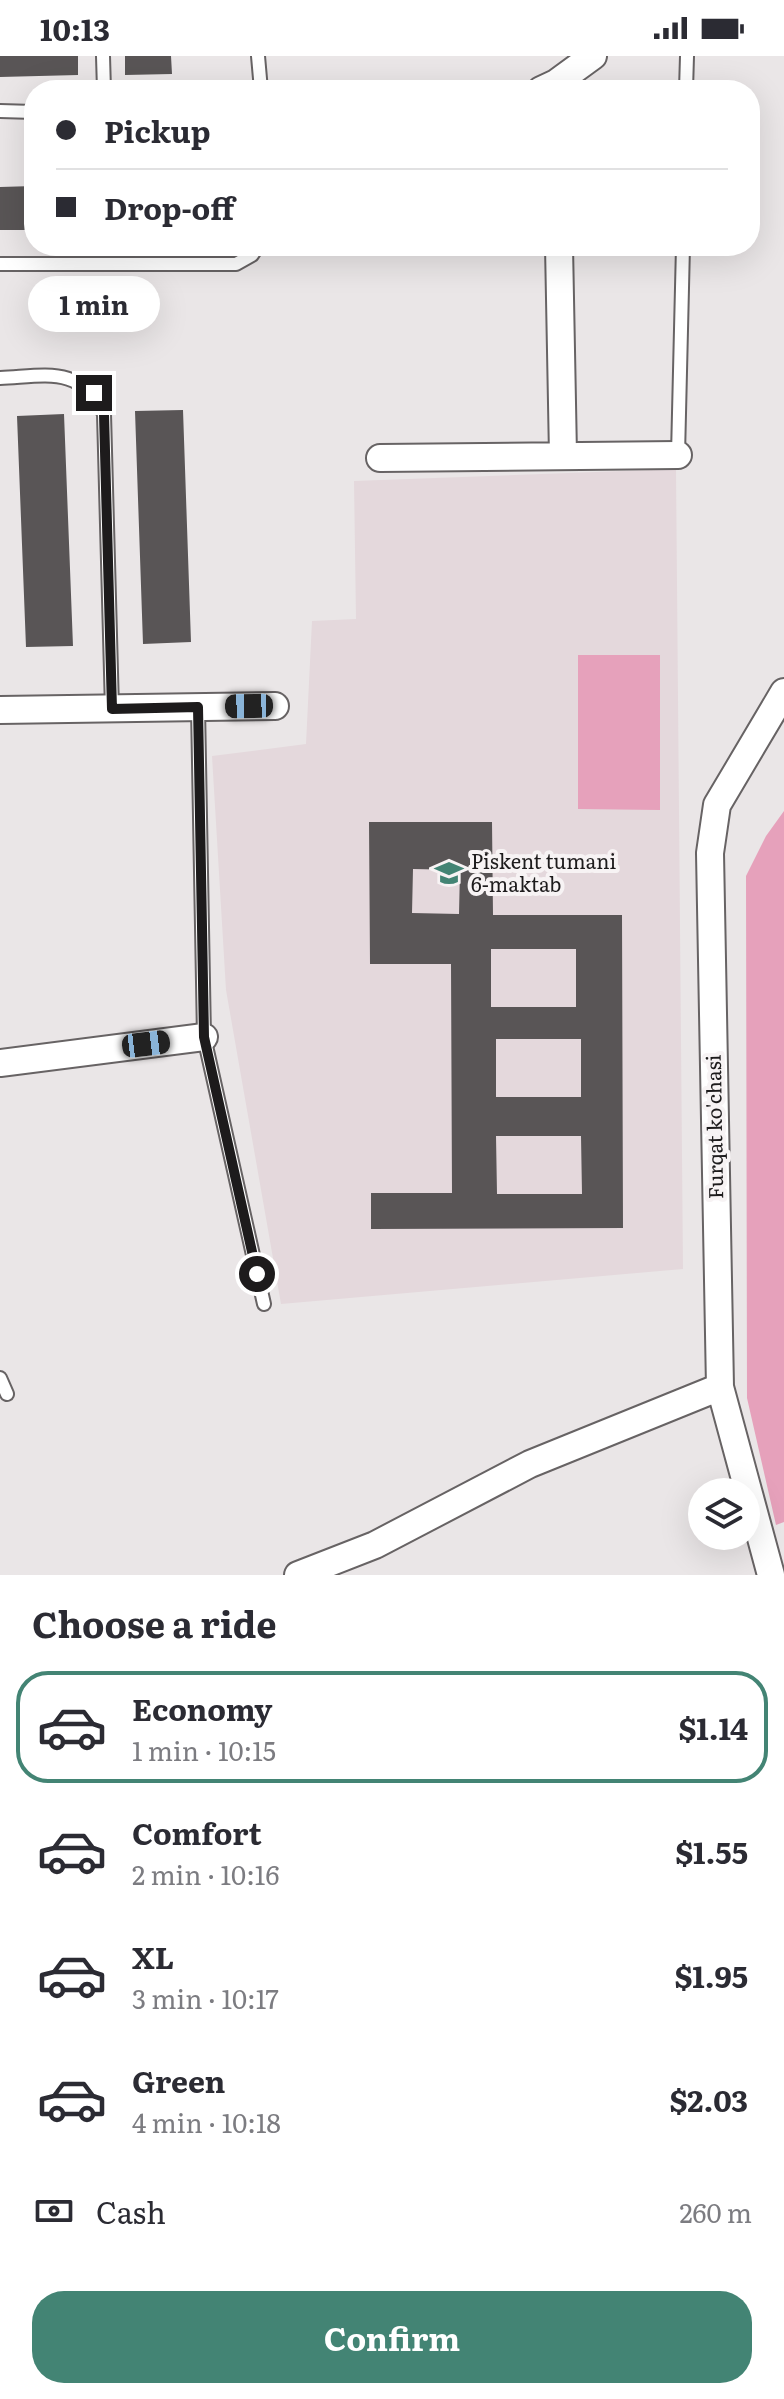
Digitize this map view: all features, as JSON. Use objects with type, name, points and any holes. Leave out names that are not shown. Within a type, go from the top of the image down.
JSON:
[{"type":"street","points":[[550,56],[551,80]]},
{"type":"street","points":[[562,80],[593,56]]},
{"type":"street","points":[[559,256],[563,455]]},
{"type":"street","points":[[380,458],[678,455]]},
{"type":"street","name":"Furqat ko'chasi","points":[[771,1575],[720,1387],[710,853],[717,805],[784,692]]},
{"type":"street","points":[[0,710],[275,706]]},
{"type":"street","points":[[0,1063],[204,1037]]},
{"type":"street","points":[[298,1575],[375,1545],[530,1464],[720,1387]]},
{"type":"lane","points":[[103,56],[104,80]]},
{"type":"lane","points":[[258,56],[260,80]]},
{"type":"lane","points":[[686,80],[687,56]]},
{"type":"lane","points":[[0,111],[24,112]]},
{"type":"lane","points":[[0,264],[236,264],[250,256]]},
{"type":"lane","points":[[678,455],[683,256]]},
{"type":"lane","points":[[0,378],[64,376],[94,393],[104,414],[112,709]]},
{"type":"lane","points":[[198,707],[204,1037],[264,1304]]},
{"type":"lane","points":[[0,1378],[7,1394]]},
{"type":"shaded area","name":"Piskent tumani 6-maktab","points":[[676,469],[683,1269],[281,1304],[226,990],[212,756],[306,744],[312,621],[356,619],[354,481]]},
{"type":"shaded area","points":[[578,655],[660,655],[660,810],[578,809]]},
{"type":"shaded area","points":[[784,811],[784,1522],[776,1525],[747,1398],[746,876],[766,836]]},
{"type":"building","points":[[0,56],[78,56],[78,75],[0,77]]},
{"type":"building","points":[[125,56],[171,56],[172,74],[125,75]]},
{"type":"building","points":[[24,186],[24,230],[0,230],[0,187]]},
{"type":"building","points":[[183,410],[191,642],[143,644],[135,411]]},
{"type":"building","points":[[64,414],[73,646],[26,647],[17,416]]},
{"type":"building","points":[[369,822],[492,822],[493,915],[622,915],[623,1228],[371,1229],[371,1193],[452,1193],[451,964],[370,964]],"holes":[[[413,869],[460,870],[459,914],[412,913]],[[491,949],[576,949],[576,1007],[491,1007]],[[496,1039],[581,1039],[581,1097],[496,1097]],[[496,1136],[581,1136],[582,1194],[497,1194]]]},
{"type":"place","name":"Piskent tumani 6-maktab","points":[[449,873]]},
{"type":"route","points":[[94,393],[104,414],[112,709],[198,707],[204,1037],[257,1274]]}]
